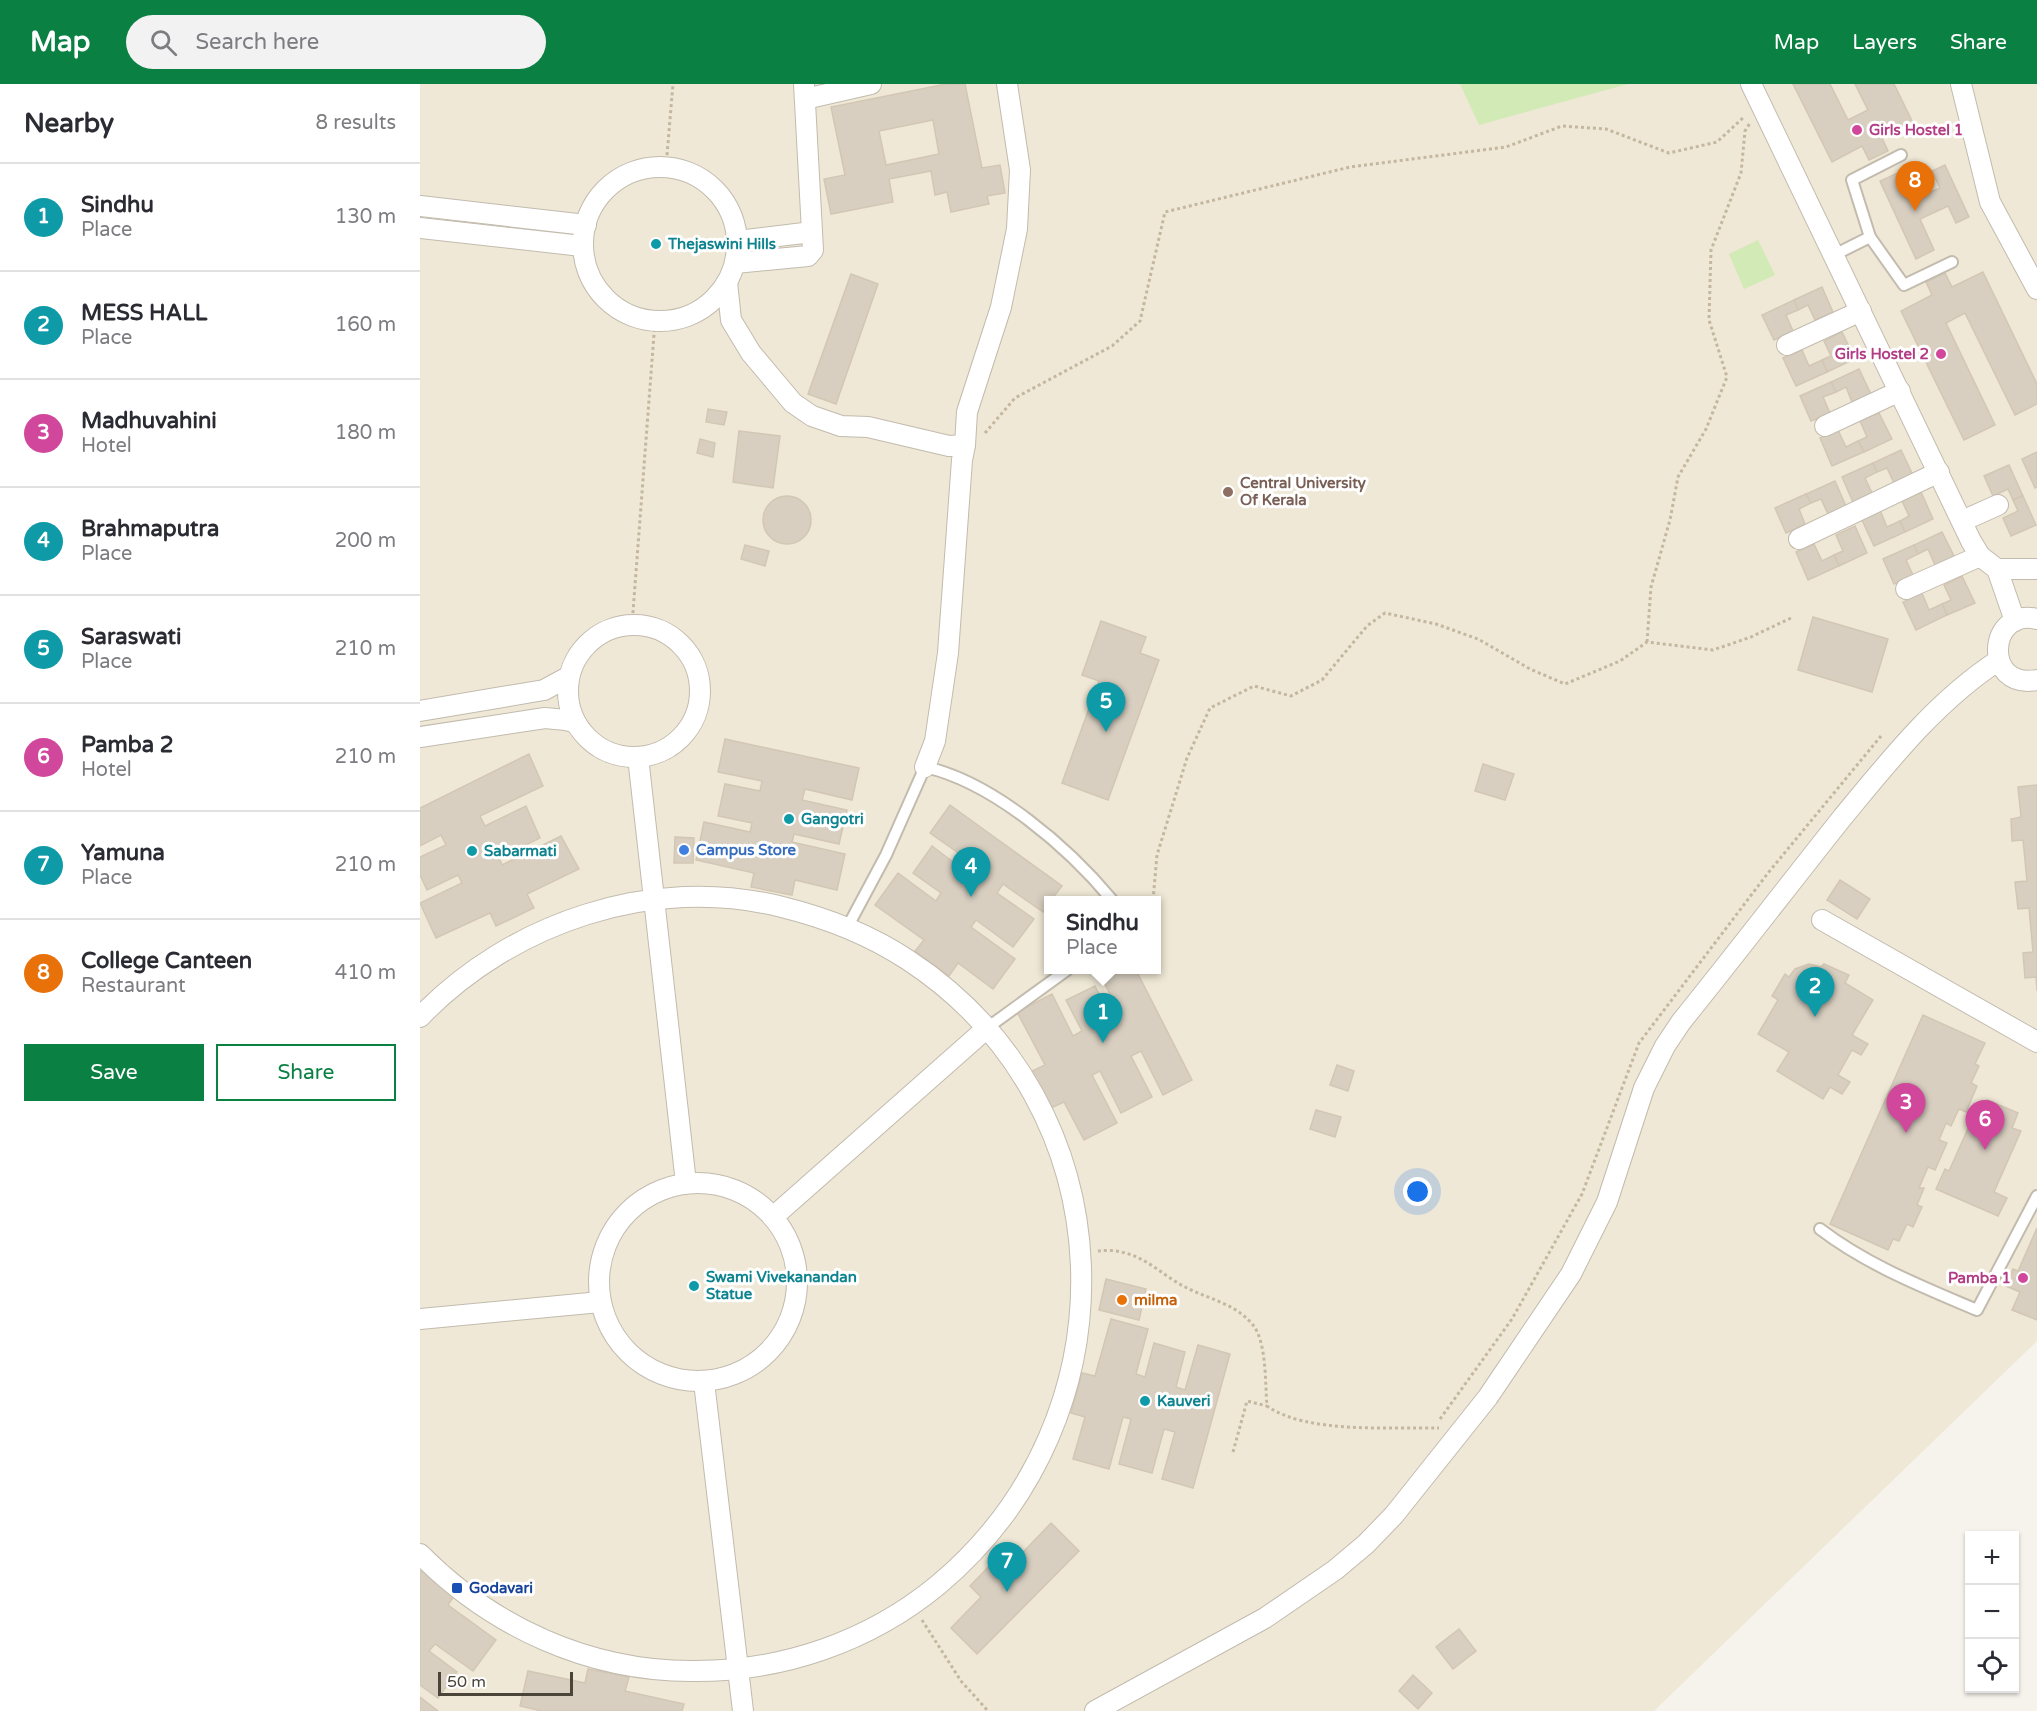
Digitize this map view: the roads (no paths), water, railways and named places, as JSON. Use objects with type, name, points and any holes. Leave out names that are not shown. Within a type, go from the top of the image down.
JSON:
[{"type":"street","points":[[735,263],[808,256],[813,250],[805,92],[871,84]]},
{"type":"street","points":[[926,767],[934,741],[948,653],[967,412],[1001,307],[1017,229],[1020,170],[1007,84]]},
{"type":"street","points":[[1751,84],[1980,556],[1997,569],[2015,621]]},
{"type":"street","points":[[1961,84],[1990,202],[2037,289]]},
{"type":"street","points":[[666,166],[689,172],[710,185],[725,201],[734,220],[737,241],[735,263],[727,282],[714,300],[696,312],[676,320],[655,321],[634,317],[613,305],[596,287],[586,265],[582,246],[586,225],[588,216],[600,195],[619,178],[641,169],[666,166]]},
{"type":"street","points":[[420,206],[586,225]]},
{"type":"street","points":[[420,228],[582,246]]},
{"type":"street","points":[[737,241],[812,232]]},
{"type":"street","points":[[727,282],[731,320],[751,353],[793,403],[812,416],[840,426],[868,427],[949,446],[965,446]]},
{"type":"street","points":[[1787,345],[1861,311]]},
{"type":"street","points":[[1825,426],[1900,391]]},
{"type":"street","points":[[1798,539],[1939,472]]},
{"type":"street","points":[[1962,520],[1998,505]]},
{"type":"street","points":[[1906,589],[1980,556]]},
{"type":"street","points":[[1997,569],[2037,569]]},
{"type":"street","points":[[2037,619],[2024,618],[2015,621],[2002,633],[1997,651],[2003,669],[2010,676],[2028,682],[2037,680]]},
{"type":"street","points":[[632,625],[650,627],[667,634],[682,646],[692,661],[699,679],[699,697],[695,716],[686,732],[672,745],[656,754],[638,758],[609,753],[596,746],[576,723],[570,709],[568,677],[584,647],[598,636],[614,628],[632,625]]},
{"type":"street","points":[[1095,1711],[1265,1618],[1335,1570],[1388,1522],[1463,1429],[1530,1337],[1571,1274],[1588,1243],[1619,1171],[1644,1088],[1665,1046],[1681,1022],[1904,744],[1962,687],[1999,660]]},
{"type":"street","points":[[420,711],[543,690],[568,677]]},
{"type":"street","points":[[420,737],[545,718],[576,723]]},
{"type":"street","points":[[638,758],[686,1183]]},
{"type":"street","points":[[420,1017],[459,981],[488,960],[519,942],[551,927],[620,906],[694,897],[753,902],[810,914],[847,928],[879,942],[927,974],[963,1003],[987,1028],[1024,1078],[1052,1133],[1072,1193],[1081,1254],[1082,1293],[1072,1371],[1061,1409],[1047,1445],[1029,1480],[1007,1513],[976,1550],[925,1596],[897,1614],[837,1645],[805,1656],[739,1669],[699,1671],[649,1669],[619,1664],[561,1647],[507,1622],[457,1588],[420,1554]]},
{"type":"street","points":[[1822,920],[2037,1042]]},
{"type":"street","points":[[773,1217],[987,1028]]},
{"type":"street","points":[[686,1183],[710,1184],[734,1190],[755,1201],[773,1217],[788,1240],[796,1266],[796,1294],[789,1321],[775,1344],[755,1364],[731,1376],[704,1382],[676,1380],[649,1370],[626,1352],[610,1329],[600,1302],[599,1275],[604,1248],[618,1224],[636,1204],[660,1190],[686,1183]]},
{"type":"street","points":[[420,1319],[600,1302]]},
{"type":"street","points":[[704,1382],[743,1711]]},
{"type":"lane","points":[[1901,155],[1852,180],[1870,237],[1904,285],[1952,262]]},
{"type":"lane","points":[[1834,255],[1870,237]]},
{"type":"lane","points":[[847,928],[886,855],[926,767],[960,778],[1017,813],[1060,846],[1109,896]]},
{"type":"lane","points":[[987,1028],[1060,974]]},
{"type":"lane","points":[[1820,1229],[1844,1246],[1911,1282],[1977,1310],[2012,1248],[2037,1196]]},
{"type":"place","name":"Girls Hostel 1","points":[[1857,130]]},
{"type":"place","name":"College Canteen","points":[[1915,211]]},
{"type":"place","name":"Thejaswini Hills","points":[[656,244]]},
{"type":"place","name":"Girls Hostel 2","points":[[1941,354]]},
{"type":"place","name":"Central University Of Kerala","points":[[1228,492]]},
{"type":"place","name":"Saraswati","points":[[1106,732]]},
{"type":"place","name":"Gangotri","points":[[789,819]]},
{"type":"place","name":"Campus Store","points":[[684,850]]},
{"type":"place","name":"Sabarmati","points":[[472,851]]},
{"type":"place","name":"Brahmaputra","points":[[971,897]]},
{"type":"place","name":"MESS HALL","points":[[1815,1017]]},
{"type":"place","name":"Sindhu","points":[[1103,1043]]},
{"type":"place","name":"Madhuvahini","points":[[1906,1133]]},
{"type":"place","name":"Pamba 2","points":[[1985,1150]]},
{"type":"place","name":"Pamba 1","points":[[2023,1278]]},
{"type":"place","name":"Swami Vivekanandan Statue","points":[[694,1286]]},
{"type":"place","name":"milma","points":[[1122,1300]]},
{"type":"place","name":"Kauveri","points":[[1145,1401]]},
{"type":"place","name":"Godavari","points":[[457,1588]]},
{"type":"place","name":"Yamuna","points":[[1007,1592]]}]
